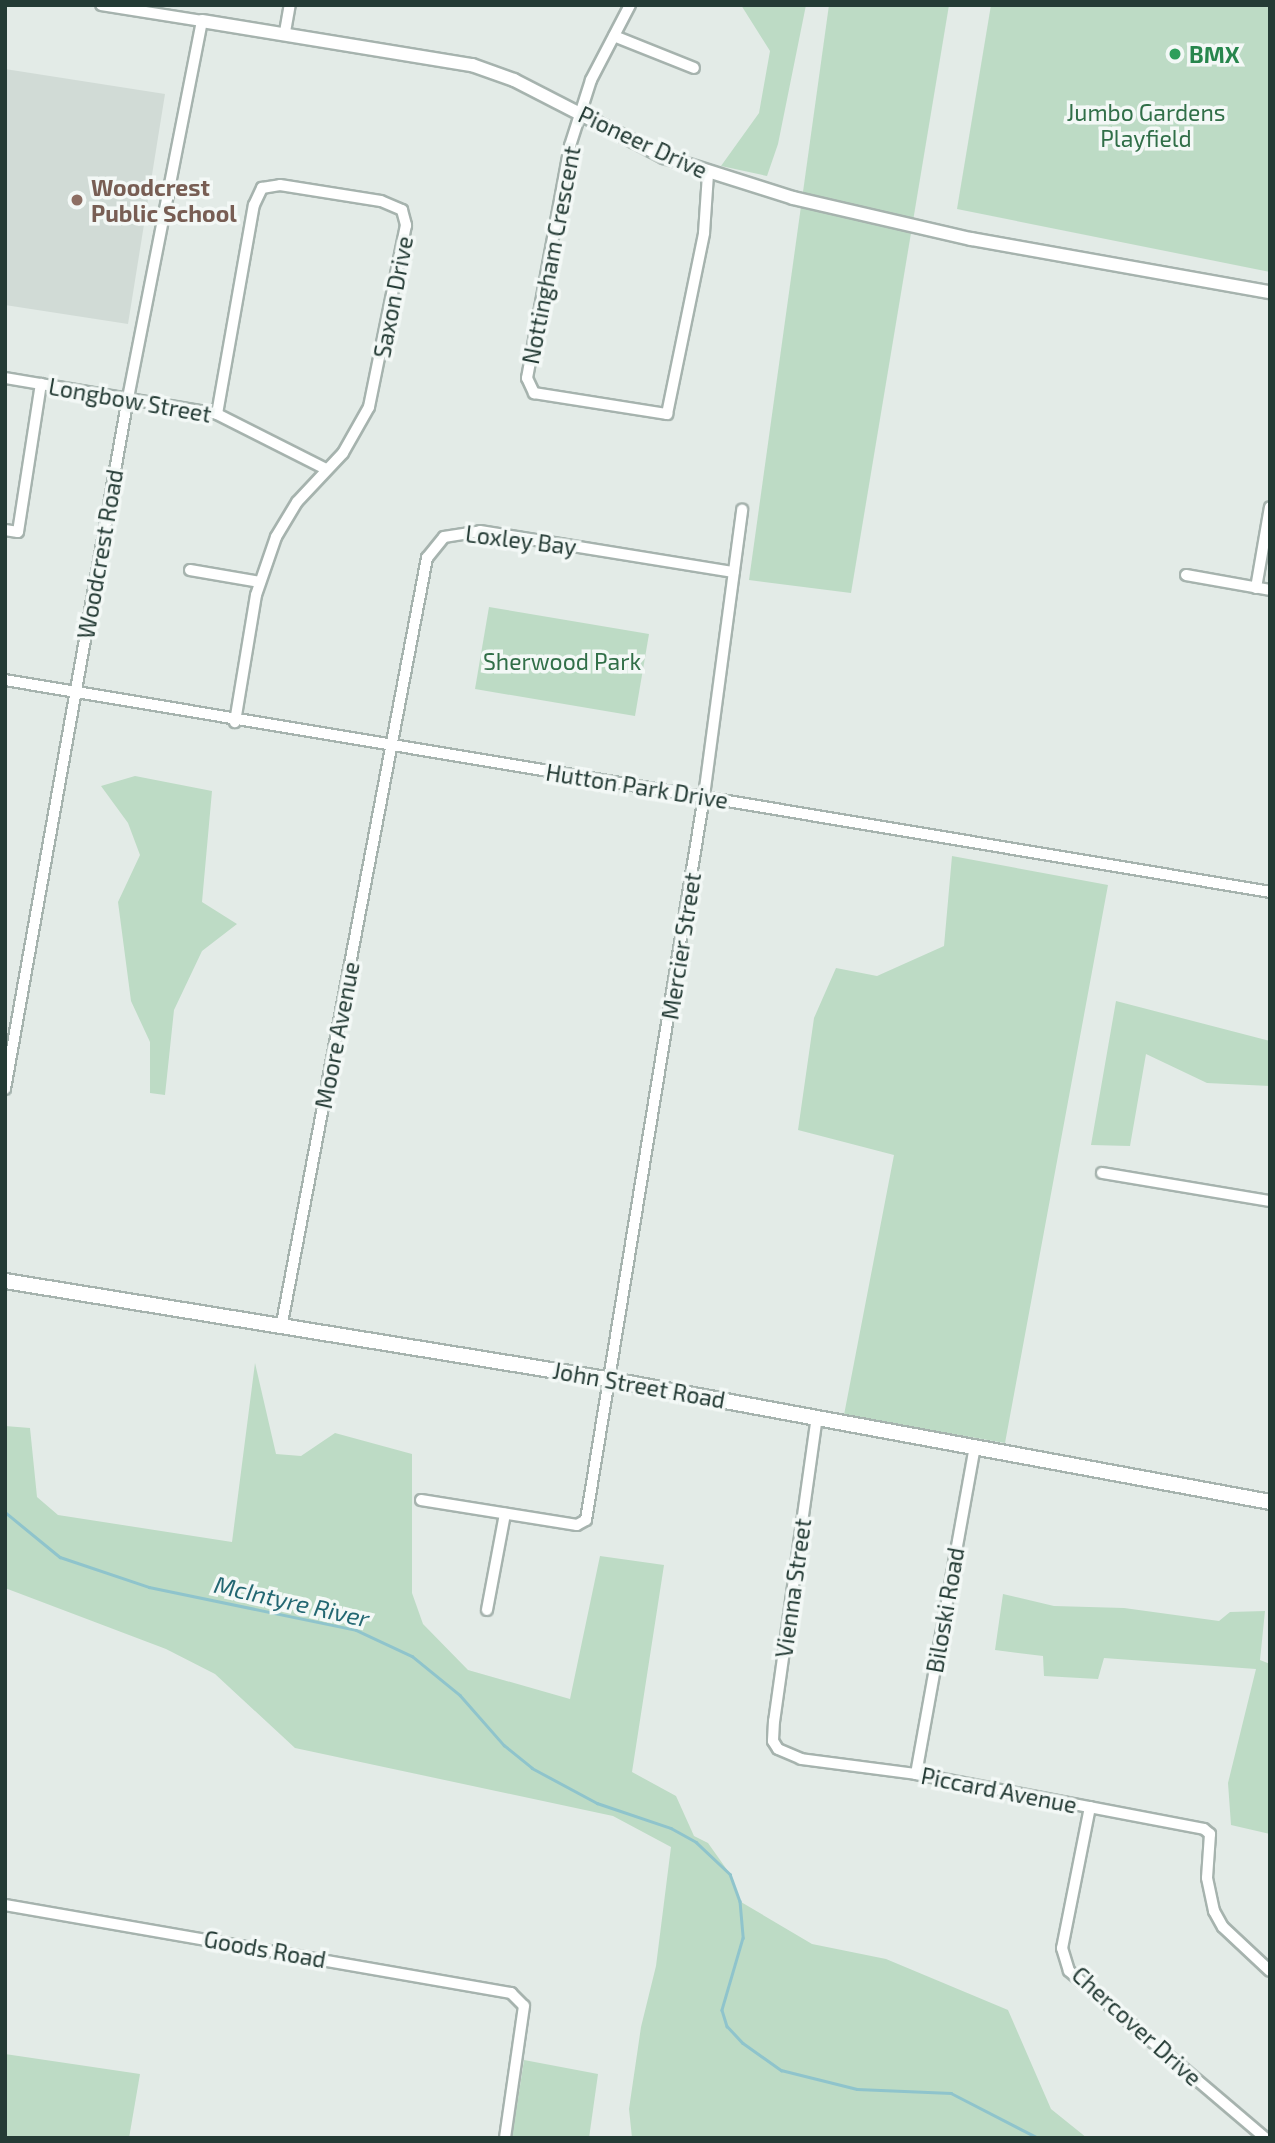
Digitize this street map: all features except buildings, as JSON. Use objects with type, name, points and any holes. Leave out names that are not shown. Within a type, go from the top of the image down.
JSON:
[{"type":"main road","name":"John Street Road","points":[[5,1282],[282,1323],[612,1380],[1270,1502]]},
{"type":"street","points":[[285,32],[289,5]]},
{"type":"street","points":[[580,114],[630,5]]},
{"type":"street","name":"Pioneer Drive","points":[[107,6],[285,32],[472,65],[708,174],[971,239],[1270,292]]},
{"type":"street","name":"Woodcrest Road","points":[[5,1089],[128,398],[202,21]]},
{"type":"street","points":[[614,36],[694,68]]},
{"type":"street","name":"Nottingham Crescent","points":[[580,114],[570,146],[527,378],[534,393],[667,414],[704,233],[708,174]]},
{"type":"street","name":"Saxon Drive","points":[[217,414],[254,205],[262,188],[280,185],[402,210],[406,225],[376,382],[360,424],[343,453],[326,469],[285,519],[260,582],[235,722]]},
{"type":"street","name":"Longbow Street","points":[[5,378],[217,414],[326,469]]},
{"type":"street","points":[[5,530],[18,532],[41,384]]},
{"type":"street","points":[[1256,588],[1270,507]]},
{"type":"street","name":"Mercier Street","points":[[506,1514],[577,1525],[586,1520],[612,1380],[704,796],[742,510]]},
{"type":"street","name":"Loxley Bay","points":[[392,748],[419,579],[427,558],[444,537],[480,531],[734,572]]},
{"type":"street","points":[[190,570],[260,582]]},
{"type":"street","points":[[1186,575],[1270,590]]},
{"type":"street","name":"Hutton Park Drive","points":[[5,680],[235,722],[704,796],[1270,892]]},
{"type":"street","name":"Moore Avenue","points":[[282,1323],[392,748]]},
{"type":"street","points":[[1102,1173],[1270,1201]]},
{"type":"street","name":"Vienna Street","points":[[786,1755],[773,1741],[773,1734],[817,1416]]},
{"type":"street","name":"Biloski Road","points":[[916,1774],[975,1446]]},
{"type":"street","points":[[421,1500],[506,1514],[487,1610]]},
{"type":"street","name":"Piccard Avenue","points":[[786,1755],[916,1774],[1090,1807],[1210,1834],[1207,1878],[1214,1911],[1223,1927],[1270,1971]]},
{"type":"street","name":"Chercover Drive","points":[[1090,1807],[1062,1948],[1069,1971],[1265,2138]]},
{"type":"street","name":"Goods Road","points":[[5,1905],[484,1986],[522,2000],[505,2138]]},
{"type":"shaded area","name":"Woodcrest Public School","points":[[5,69],[165,94],[128,324],[5,305]]},
{"type":"green space","points":[[741,5],[806,5],[778,144],[767,176],[721,166],[759,113],[770,51]]},
{"type":"green space","points":[[829,5],[949,5],[851,593],[749,580]]},
{"type":"green space","name":"Jumbo Gardens Playfield","points":[[991,5],[1270,5],[1270,272],[957,209]]},
{"type":"green space","name":"Sherwood Park","points":[[489,607],[649,634],[635,716],[475,689]]},
{"type":"green space","points":[[135,776],[212,791],[202,902],[237,924],[202,951],[174,1010],[165,1095],[150,1093],[150,1042],[131,1001],[118,902],[140,855],[128,823],[101,786]]},
{"type":"green space","points":[[952,856],[1108,885],[1005,1443],[844,1415],[894,1155],[798,1130],[814,1018],[836,968],[877,976],[944,946]]},
{"type":"green space","points":[[1116,1001],[1270,1041],[1270,1086],[1207,1083],[1146,1054],[1130,1146],[1091,1145]]},
{"type":"green space","points":[[255,1363],[276,1454],[301,1456],[335,1433],[412,1454],[412,1593],[423,1624],[468,1670],[570,1699],[600,1556],[664,1565],[632,1772],[676,1796],[694,1836],[708,1843],[730,1874],[741,1902],[812,1944],[886,1959],[1008,2010],[1051,2109],[1087,2138],[632,2138],[629,2109],[641,2027],[656,1966],[671,1847],[613,1816],[295,1748],[215,1674],[166,1649],[5,1588],[5,1426],[30,1428],[37,1497],[58,1515],[232,1542]]},
{"type":"green space","points":[[1003,1594],[1054,1606],[1124,1608],[1219,1621],[1230,1612],[1265,1611],[1260,1660],[1270,1664],[1270,1834],[1231,1825],[1228,1783],[1256,1669],[1104,1658],[1098,1679],[1044,1676],[1043,1656],[995,1650]]},
{"type":"green space","points":[[5,2054],[140,2074],[129,2138],[5,2138]]},
{"type":"green space","points":[[524,2060],[598,2074],[589,2138],[512,2138]]},
{"type":"waterway","name":"McIntyre River","points":[[5,1512],[60,1557],[149,1587],[356,1630],[412,1656],[460,1695],[504,1745],[532,1768],[597,1803],[671,1828],[696,1842],[730,1874],[740,1901],[743,1938],[722,2010],[727,2026],[743,2043],[781,2070],[857,2089],[951,2093],[1038,2138]]},
{"type":"place","name":"BMX","points":[[1175,54]]},
{"type":"place","name":"Woodcrest Public School","points":[[77,200]]}]
